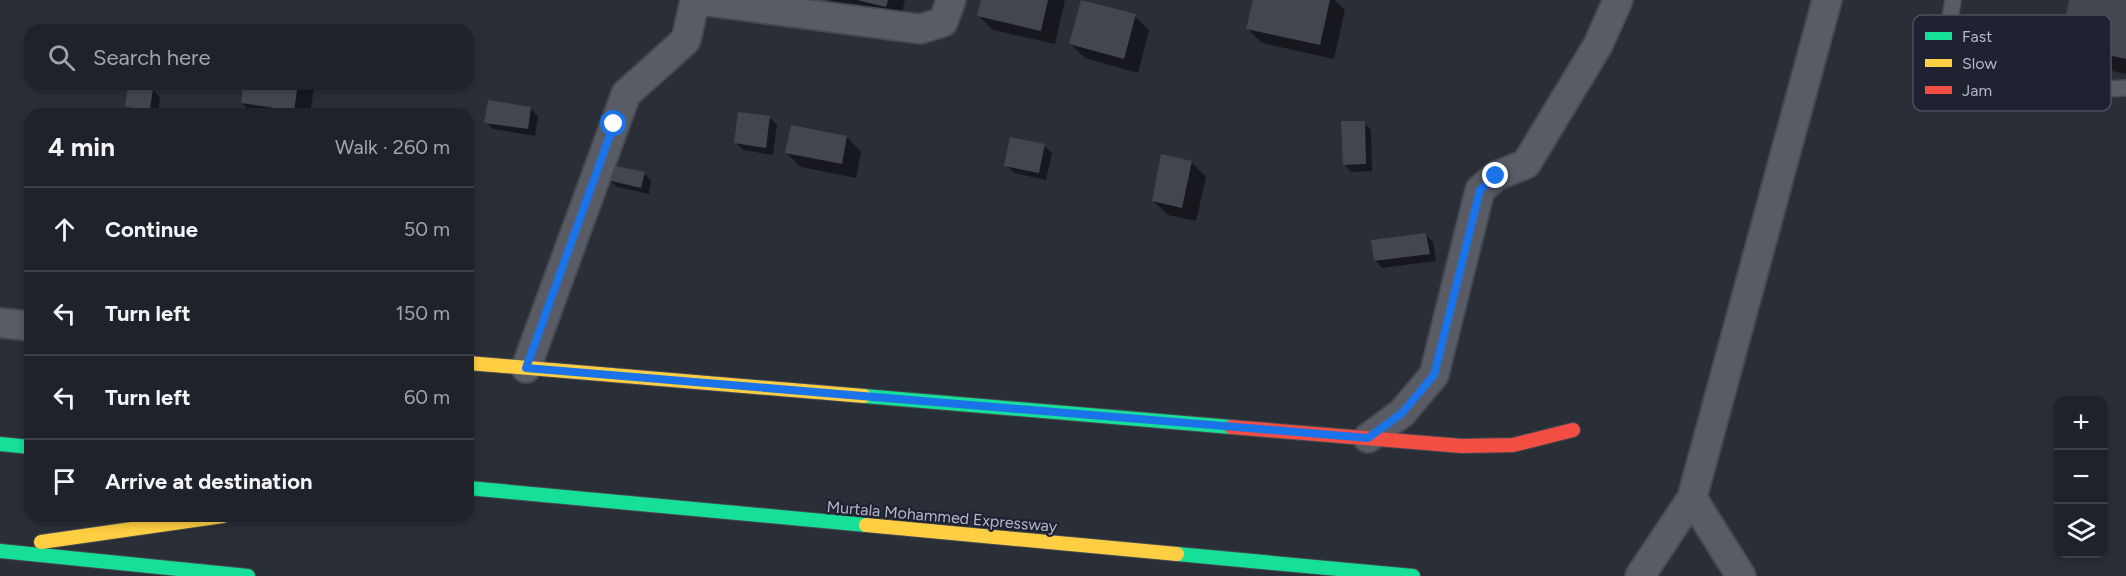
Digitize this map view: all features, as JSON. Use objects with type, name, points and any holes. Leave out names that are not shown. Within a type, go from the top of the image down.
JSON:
[{"type":"main road","points":[[474,364],[1462,446],[1513,445],[1573,430]]},
{"type":"main road","points":[[0,444],[24,446]]},
{"type":"main road","name":"Murtala Mohammed Expressway","points":[[474,489],[1413,576]]},
{"type":"main road","points":[[0,550],[184,522]]},
{"type":"main road","points":[[0,550],[248,576]]},
{"type":"street","points":[[526,368],[626,94],[686,40],[697,0],[920,29],[943,22],[951,0]]},
{"type":"street","points":[[1368,438],[1402,413],[1434,375],[1480,190],[1496,176],[1526,164],[1598,45],[1618,0]]},
{"type":"street","points":[[1640,576],[1692,498],[1827,0]]},
{"type":"street","points":[[0,323],[24,325]]},
{"type":"street","points":[[1692,498],[1741,576]]},
{"type":"lane","points":[[1950,15],[1953,0]]},
{"type":"lane","points":[[2111,89],[2126,88]]},
{"type":"building","points":[[857,0],[888,0],[886,7]]},
{"type":"building","points":[[981,0],[1048,0],[1041,31],[977,16]]},
{"type":"building","points":[[1081,0],[1136,14],[1124,59],[1069,44]]},
{"type":"building","points":[[1253,0],[1330,0],[1320,45],[1246,29]]},
{"type":"building","points":[[2069,0],[2126,0],[2126,59],[2111,56],[2111,15],[2066,15]]},
{"type":"building","points":[[127,90],[153,90],[150,108],[125,107]]},
{"type":"building","points":[[242,90],[297,90],[294,108],[274,108],[241,103]]},
{"type":"building","points":[[488,100],[531,107],[528,129],[484,123]]},
{"type":"building","points":[[738,112],[770,116],[766,148],[734,143]]},
{"type":"building","points":[[1341,121],[1365,121],[1366,164],[1343,165]]},
{"type":"building","points":[[791,125],[847,136],[842,164],[785,153]]},
{"type":"building","points":[[1010,137],[1045,144],[1039,173],[1004,166]]},
{"type":"building","points":[[1161,154],[1192,161],[1182,208],[1152,201]]},
{"type":"building","points":[[611,165],[645,172],[641,188],[607,180]]},
{"type":"building","points":[[1426,233],[1430,254],[1374,261],[1371,240]]},
{"type":"traffic: fast","points":[[864,396],[1231,427]]},
{"type":"traffic: fast","points":[[0,444],[24,446]]},
{"type":"traffic: fast","points":[[474,489],[866,525]]},
{"type":"traffic: fast","points":[[0,551],[248,576]]},
{"type":"traffic: fast","points":[[1177,554],[1413,576]]},
{"type":"traffic: slow","points":[[474,364],[864,396]]},
{"type":"traffic: slow","points":[[41,542],[181,522]]},
{"type":"traffic: slow","points":[[866,525],[1177,554]]},
{"type":"traffic: jam","points":[[1231,427],[1462,446],[1513,445],[1573,430]]},
{"type":"route","points":[[614,124],[526,368],[1368,438],[1402,413],[1434,375],[1480,190],[1496,176]]}]
